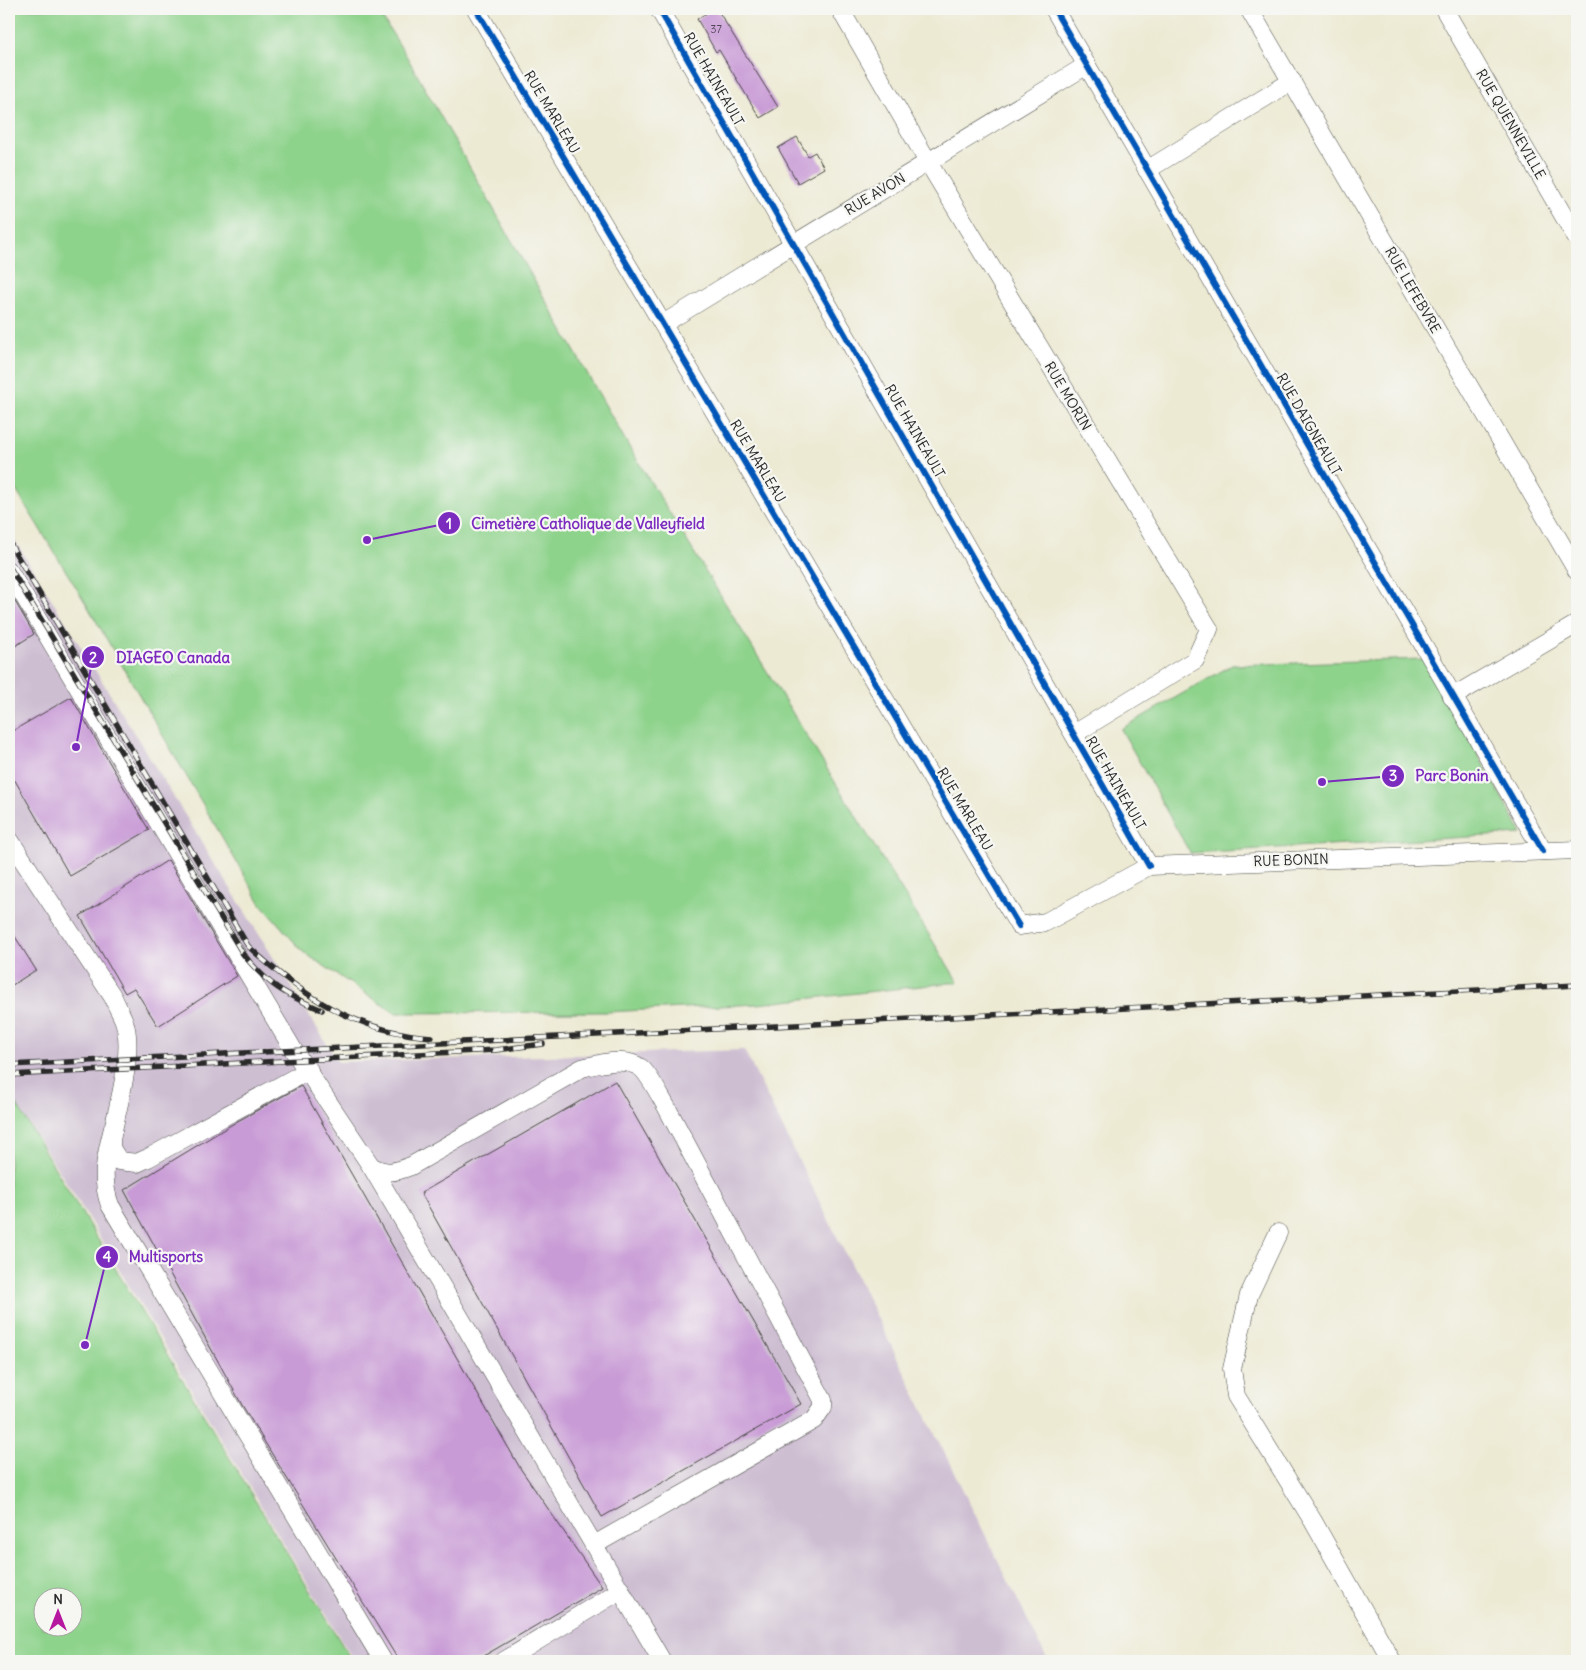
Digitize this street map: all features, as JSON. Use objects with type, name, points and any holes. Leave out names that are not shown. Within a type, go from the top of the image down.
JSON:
[{"type":"street","name":"RUE MARLEAU","points":[[476,9],[1019,926]]},
{"type":"street","name":"RUE HAINEAULT","points":[[659,9],[1149,866]]},
{"type":"street","name":"RUE MORIN","points":[[840,9],[928,162],[1209,629],[1195,660],[1074,734]]},
{"type":"street","name":"RUE DAIGNEAULT","points":[[1054,9],[1543,851]]},
{"type":"street","name":"RUE LEFEBVRE","points":[[1249,9],[1577,571]]},
{"type":"street","name":"RUE QUENNEVILLE","points":[[1444,9],[1577,239]]},
{"type":"street","name":"RUE AVON","points":[[663,324],[1086,65]]},
{"type":"street","points":[[1148,170],[1292,81]]},
{"type":"street","points":[[9,571],[294,1051],[309,1070],[371,1166],[662,1661]]},
{"type":"street","points":[[1452,697],[1577,624]]},
{"type":"street","points":[[9,839],[113,997],[125,1022],[126,1059],[106,1155],[104,1179],[110,1206],[383,1661]]},
{"type":"street","name":"RUE BONIN","points":[[1019,926],[1046,922],[1149,866],[1577,850]]},
{"type":"street","points":[[371,1166],[382,1172],[393,1173],[411,1166],[582,1068],[607,1062],[628,1063],[641,1068],[667,1108],[823,1400],[823,1407],[814,1420],[594,1545]]},
{"type":"street","points":[[113,1128],[111,1148],[114,1156],[119,1161],[137,1163],[309,1070]]},
{"type":"street","points":[[1278,1233],[1249,1294],[1232,1369],[1236,1396],[1313,1521],[1392,1661]]},
{"type":"street","points":[[504,1661],[622,1590]]},
{"type":"shaded area","points":[[9,531],[338,1062],[744,1050],[1048,1661],[354,1661],[78,1201],[9,1092]]},
{"type":"green space","points":[[9,9],[377,9],[407,57],[628,445],[958,982],[758,1004],[607,1012],[395,1013],[303,952],[261,904],[85,602],[9,479]]},
{"type":"green space","points":[[1425,659],[1522,834],[1190,853],[1121,729],[1232,665]]},
{"type":"green space","points":[[9,1092],[352,1661],[9,1661]]},
{"type":"building","points":[[713,9],[717,9],[778,107],[760,118],[719,50],[716,52],[697,19]]},
{"type":"building","points":[[797,137],[808,156],[815,152],[824,168],[798,183],[778,148]]},
{"type":"building","points":[[9,591],[34,634],[9,650]]},
{"type":"building","points":[[71,697],[149,830],[70,876],[9,770],[9,733]]},
{"type":"building","points":[[168,860],[237,976],[158,1026],[134,988],[125,993],[80,916]]},
{"type":"building","points":[[9,927],[36,970],[9,987]]},
{"type":"building","points":[[615,1081],[801,1404],[602,1517],[421,1193]]},
{"type":"building","points":[[301,1086],[520,1468],[602,1587],[475,1661],[399,1661],[242,1405],[124,1190],[236,1122]]},
{"type":"railway","points":[[9,542],[248,946],[289,981],[332,1008],[379,1028],[404,1034],[432,1037]]},
{"type":"railway","points":[[9,566],[243,954],[269,982],[287,994],[322,1010]]},
{"type":"railway","points":[[9,1065],[1577,985]]},
{"type":"railway","points":[[9,1075],[496,1050],[543,1044]]},
{"type":"cycle path","points":[[476,9],[1019,926]]},
{"type":"cycle path","points":[[659,9],[1149,866]]},
{"type":"cycle path","points":[[1054,9],[1543,851]]},
{"type":"place","name":"Cimetière Catholique de Valleyfield","points":[[367,540]]},
{"type":"place","name":"DIAGEO Canada","points":[[76,747]]},
{"type":"place","name":"Parc Bonin","points":[[1322,782]]},
{"type":"place","name":"Multisports","points":[[85,1345]]}]
